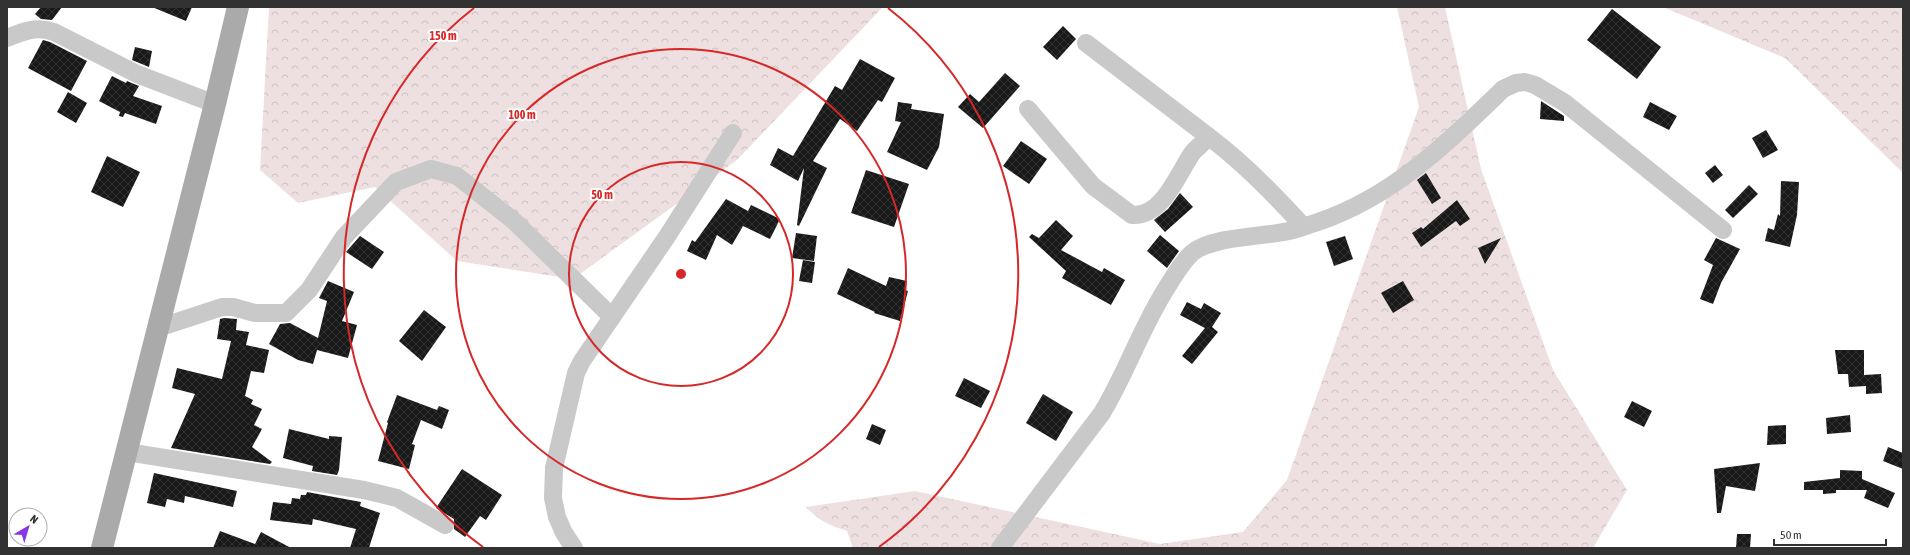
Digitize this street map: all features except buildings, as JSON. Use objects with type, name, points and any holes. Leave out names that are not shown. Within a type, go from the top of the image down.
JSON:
[{"type":"main road","points":[[102,548],[215,104],[238,7]]},
{"type":"street","points":[[7,38],[33,28],[43,28],[54,32],[137,74],[215,104]]},
{"type":"street","points":[[1086,43],[1237,159],[1275,194],[1303,226]]},
{"type":"street","points":[[1000,548],[1102,413],[1114,393],[1145,324],[1184,260],[1194,251],[1210,244],[1289,231],[1317,223],[1359,206],[1389,188],[1434,155],[1503,90],[1516,83],[1525,82],[1535,85],[1565,102],[1723,230]]},
{"type":"street","points":[[1028,109],[1093,186],[1132,215],[1139,215],[1161,202],[1194,152],[1209,137]]},
{"type":"street","points":[[574,548],[564,533],[557,516],[553,498],[554,468],[576,373],[733,133]]},
{"type":"street","points":[[158,328],[222,307],[233,307],[254,313],[286,313],[309,290],[344,237],[396,182],[431,169],[457,176],[514,221],[612,317]]},
{"type":"street","points":[[127,452],[364,490],[396,498],[445,525]]},
{"type":"green space","points":[[269,7],[890,7],[882,8],[737,160],[573,279],[457,261],[375,187],[298,203],[260,170]]},
{"type":"green space","points":[[1397,7],[1445,7],[1481,169],[1553,370],[1627,490],[1593,548],[853,548],[847,531],[825,522],[815,516],[806,507],[915,491],[1160,544],[1243,532],[1287,480],[1419,107]]},
{"type":"green space","points":[[1663,7],[1903,7],[1903,173],[1785,58]]}]
